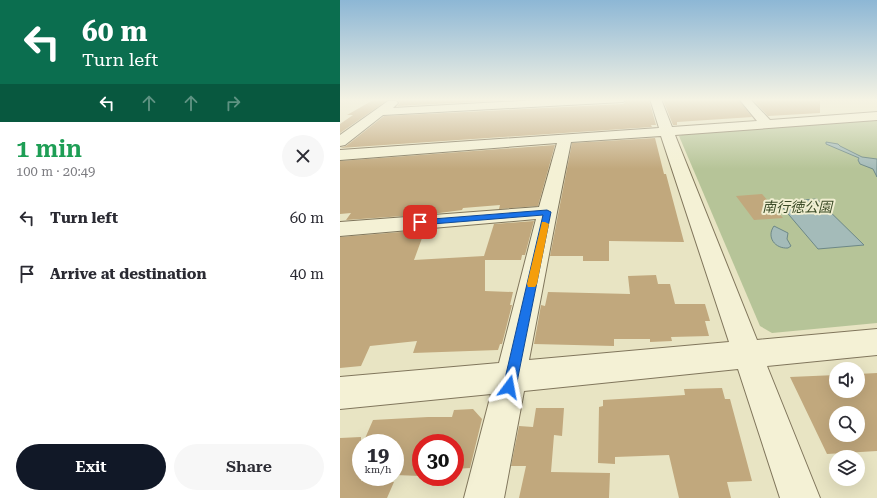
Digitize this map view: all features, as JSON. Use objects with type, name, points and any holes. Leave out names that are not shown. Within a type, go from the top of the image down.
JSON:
[{"type":"street","points":[[340,142],[366,122]]},
{"type":"street","points":[[664,122],[800,498]]},
{"type":"street","points":[[340,155],[791,122]]},
{"type":"street","points":[[484,498],[547,212],[565,139]]},
{"type":"street","points":[[340,229],[547,212]]},
{"type":"street","points":[[340,393],[511,378],[877,342]]},
{"type":"green space","name":"南行徳公園","points":[[848,122],[877,122],[877,323],[772,333],[760,326],[679,136]]},
{"type":"water","points":[[826,142],[838,144],[862,157],[877,159],[877,177],[873,169],[860,164],[858,160],[859,158],[826,144]]},
{"type":"water","points":[[817,199],[864,245],[818,249],[778,202]]},
{"type":"water","points":[[774,226],[788,233],[787,239],[791,246],[788,248],[783,248],[779,247],[773,242],[771,234]]},
{"type":"building","points":[[343,122],[356,122],[340,133],[340,124]]},
{"type":"building","points":[[376,122],[655,122],[656,125],[651,125],[652,127],[340,148],[346,146]]},
{"type":"building","points":[[672,122],[677,122],[677,125],[673,125]]},
{"type":"building","points":[[655,138],[684,242],[609,241],[609,261],[583,261],[583,256],[550,256],[572,143]]},
{"type":"building","points":[[555,145],[538,206],[499,209],[500,205],[463,208],[462,210],[432,214],[346,220],[351,213],[340,214],[340,161]]},
{"type":"building","points":[[762,194],[783,218],[754,220],[736,196]]},
{"type":"building","points":[[534,221],[525,255],[522,255],[521,260],[485,260],[485,291],[513,292],[510,305],[512,305],[502,344],[500,344],[498,350],[413,353],[417,341],[370,346],[361,366],[340,368],[340,237],[425,230],[414,260],[484,256],[494,224]]},
{"type":"building","points":[[656,275],[658,284],[670,284],[675,304],[705,304],[710,321],[705,321],[709,336],[671,337],[672,341],[650,342],[650,339],[614,339],[614,346],[534,344],[541,305],[545,306],[548,292],[630,294],[628,276]]},
{"type":"building","points":[[877,373],[877,451],[829,450],[829,454],[827,454],[790,377],[829,375],[829,398],[865,398],[865,374]]},
{"type":"building","points":[[722,388],[725,399],[730,399],[752,481],[727,482],[731,498],[679,498],[669,455],[615,457],[615,464],[598,463],[599,407],[603,406],[603,400],[685,395],[684,389]]},
{"type":"building","points":[[536,408],[564,408],[562,436],[554,435],[551,472],[610,473],[609,498],[519,498],[526,466],[511,466],[519,426],[533,427]]},
{"type":"building","points":[[473,409],[482,419],[470,468],[464,468],[464,434],[412,434],[412,476],[404,475],[404,434],[367,434],[373,420],[452,417],[454,410]]},
{"type":"building","points":[[352,437],[352,486],[392,486],[387,498],[340,498],[340,438]]},
{"type":"slow traffic","points":[[532,284],[545,224]]},
{"type":"route","points":[[420,222],[547,212],[509,387]]}]
